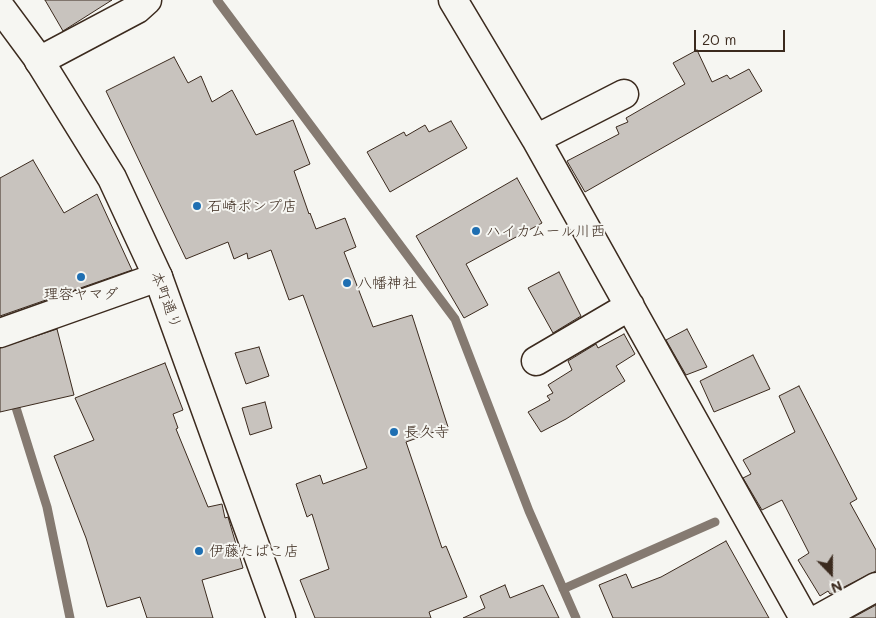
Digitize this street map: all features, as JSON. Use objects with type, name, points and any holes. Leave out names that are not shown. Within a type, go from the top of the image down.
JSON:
[{"type":"street","points":[[39,62],[137,10],[146,0]]},
{"type":"street","points":[[453,0],[536,139],[804,618]]},
{"type":"street","name":"本町通り","points":[[0,7],[39,62],[112,178],[158,276],[281,618]]},
{"type":"street","points":[[536,139],[624,94]]},
{"type":"street","points":[[0,333],[158,276]]},
{"type":"street","points":[[536,361],[630,306]]},
{"type":"street","points":[[820,618],[876,586]]},
{"type":"building","points":[[45,0],[112,0],[63,31]]},
{"type":"building","points":[[697,50],[712,82],[727,75],[730,79],[749,69],[762,91],[585,192],[567,161],[619,134],[616,127],[628,122],[626,118],[685,84],[673,63]]},
{"type":"building","points":[[174,57],[188,83],[201,76],[212,102],[232,90],[256,135],[293,120],[310,164],[294,171],[309,214],[316,229],[345,218],[356,247],[344,252],[373,327],[412,315],[448,427],[406,442],[442,548],[446,546],[467,597],[429,612],[431,618],[315,618],[300,580],[329,569],[312,514],[307,517],[296,484],[320,475],[323,484],[367,468],[303,295],[289,300],[271,250],[248,259],[247,253],[234,259],[228,242],[186,259],[106,91]]},
{"type":"building","points":[[451,121],[467,148],[390,192],[367,152],[404,132],[406,136],[425,125],[429,132]]},
{"type":"building","points":[[33,160],[64,213],[97,194],[132,270],[0,316],[0,178]]},
{"type":"building","name":"ハイカムール川西","points":[[517,178],[542,223],[466,264],[488,305],[464,318],[416,236]]},
{"type":"building","points":[[559,272],[581,316],[553,333],[528,288]]},
{"type":"building","points":[[57,329],[74,395],[0,412],[0,348]]},
{"type":"building","points":[[687,329],[707,367],[686,375],[666,340]]},
{"type":"building","points":[[624,334],[635,354],[616,366],[625,381],[566,419],[541,432],[528,412],[550,400],[547,396],[553,393],[548,385],[572,370],[568,361],[596,344],[598,348]]},
{"type":"building","points":[[259,347],[269,376],[246,384],[235,353]]},
{"type":"building","points":[[753,355],[770,389],[714,412],[700,381]]},
{"type":"building","points":[[165,363],[183,410],[173,414],[178,428],[176,429],[208,507],[222,504],[225,518],[228,517],[243,568],[202,580],[213,618],[147,618],[140,597],[107,607],[86,538],[54,456],[94,440],[75,398]]},
{"type":"building","points":[[799,386],[857,499],[850,503],[876,550],[876,571],[830,594],[828,591],[820,596],[798,560],[809,553],[782,500],[762,510],[743,478],[751,474],[743,460],[795,432],[779,396]]},
{"type":"building","points":[[265,402],[272,428],[250,435],[242,408]]},
{"type":"building","points":[[726,541],[769,618],[613,618],[599,585],[626,574],[632,588],[661,577]]},
{"type":"building","points":[[505,585],[510,598],[543,585],[559,618],[463,618],[485,608],[480,596]]},
{"type":"building","points":[[876,605],[876,618],[852,618]]},
{"type":"waterway","points":[[217,0],[455,319],[529,511],[576,618]]},
{"type":"waterway","points":[[13,398],[47,507],[70,618]]},
{"type":"waterway","points":[[563,589],[715,522]]},
{"type":"place","name":"石崎ポンプ店","points":[[197,206]]},
{"type":"place","name":"ハイカムール川西","points":[[476,231]]},
{"type":"place","name":"理容ヤマダ","points":[[81,277]]},
{"type":"place","name":"八幡神社","points":[[347,283]]},
{"type":"place","name":"長久寺","points":[[394,432]]},
{"type":"place","name":"伊藤たばこ店","points":[[199,551]]}]
